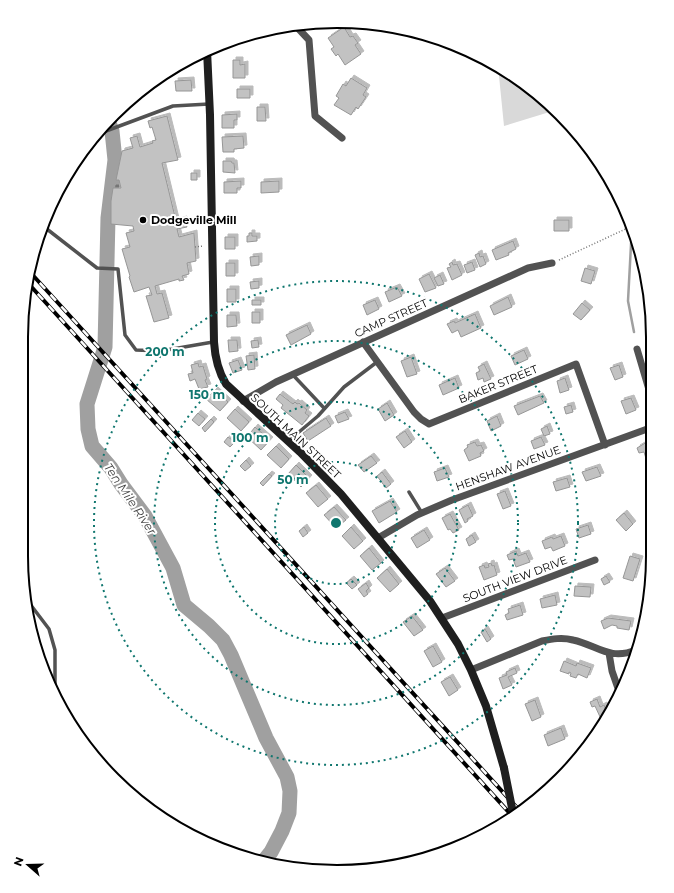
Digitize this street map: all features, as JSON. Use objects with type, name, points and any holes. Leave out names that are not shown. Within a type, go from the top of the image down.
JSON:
[{"type":"main road","name":"SOUTH MAIN STREET","points":[[207,57],[214,342],[220,374],[226,384],[243,401],[286,440],[341,494],[430,601],[442,618],[458,644],[486,706],[504,768],[512,810]]},
{"type":"street","points":[[300,31],[309,40],[315,116],[342,138]]},
{"type":"street","name":"CAMP STREET","points":[[243,401],[292,374],[528,268],[552,263]]},
{"type":"street","points":[[363,342],[377,362]]},
{"type":"street","points":[[637,349],[646,378]]},
{"type":"street","name":"BAKER STREET","points":[[377,362],[414,412],[429,424],[576,364],[605,445]]},
{"type":"street","name":"HENSHAW AVENUE","points":[[378,538],[422,513],[460,497],[646,430]]},
{"type":"street","name":"SOUTH VIEW DRIVE","points":[[442,618],[596,560]]},
{"type":"street","points":[[471,670],[542,641],[553,639],[563,638],[574,640],[609,653],[624,654],[631,652]]},
{"type":"street","points":[[609,653],[612,670],[617,685]]},
{"type":"lane","points":[[108,130],[173,106],[209,104]]},
{"type":"lane","points":[[48,230],[97,268],[118,269],[125,335],[136,350],[161,351],[214,342]]},
{"type":"lane","points":[[286,440],[307,426],[318,416],[344,386],[377,362]]},
{"type":"lane","points":[[292,374],[324,408]]},
{"type":"lane","points":[[409,492],[422,513]]},
{"type":"lane","points":[[33,608],[49,629],[55,650],[55,681]]},
{"type":"path","points":[[552,263],[626,229]]},
{"type":"path","points":[[195,247],[203,246]]},
{"type":"shaded area","points":[[499,73],[525,92],[548,112],[504,126]]},
{"type":"building","points":[[342,28],[345,28],[350,37],[353,36],[358,43],[355,45],[361,54],[345,65],[338,54],[336,56],[331,49],[334,47],[328,38]]},
{"type":"building","points":[[233,60],[240,60],[240,65],[245,64],[245,78],[233,78]]},
{"type":"building","points":[[351,78],[367,88],[363,95],[366,97],[358,109],[356,107],[351,115],[334,105],[339,98],[336,96],[343,84],[346,86]]},
{"type":"building","points":[[191,80],[192,91],[176,91],[175,81]]},
{"type":"building","points":[[237,89],[250,89],[250,98],[237,98]]},
{"type":"building","points":[[257,107],[265,107],[266,121],[257,121]]},
{"type":"building","points":[[237,114],[237,120],[234,120],[234,128],[222,128],[222,115]]},
{"type":"building","name":"Dodgeville Mill","points":[[167,116],[178,160],[162,163],[176,221],[184,219],[187,227],[177,229],[179,237],[194,233],[196,261],[187,263],[189,274],[182,276],[184,280],[179,281],[179,279],[155,286],[157,294],[162,293],[169,318],[154,322],[146,296],[152,295],[149,287],[134,292],[122,249],[130,247],[126,233],[134,231],[133,226],[111,224],[111,201],[113,188],[121,188],[119,180],[116,180],[122,151],[133,148],[130,138],[137,136],[140,147],[153,143],[152,141],[156,140],[152,127],[150,128],[148,121]]},
{"type":"building","points":[[243,136],[244,148],[234,149],[234,152],[223,152],[222,137]]},
{"type":"building","points":[[223,161],[231,161],[234,163],[235,173],[223,172]]},
{"type":"building","points":[[191,173],[197,173],[197,180],[191,180]]},
{"type":"building","points":[[241,181],[241,188],[237,188],[237,193],[224,193],[224,182]]},
{"type":"building","points":[[279,181],[279,192],[261,193],[261,182]]},
{"type":"building","points":[[554,220],[569,220],[569,231],[554,231]]},
{"type":"building","points":[[249,233],[252,233],[252,236],[257,236],[257,241],[247,242],[247,236],[249,236]]},
{"type":"building","points":[[225,237],[235,237],[235,249],[225,249]]},
{"type":"building","points":[[513,241],[516,249],[508,253],[509,255],[496,260],[492,250]]},
{"type":"building","points":[[479,253],[480,257],[483,256],[486,264],[480,267],[475,255]]},
{"type":"building","points":[[259,256],[259,265],[251,266],[250,257]]},
{"type":"building","points":[[452,262],[453,265],[457,264],[462,275],[452,280],[447,268],[451,267],[449,264]]},
{"type":"building","points":[[472,262],[475,270],[467,273],[464,265]]},
{"type":"building","points":[[226,263],[235,263],[235,276],[226,276]]},
{"type":"building","points":[[585,268],[595,271],[591,284],[581,281]]},
{"type":"building","points":[[429,274],[436,288],[425,292],[419,279]]},
{"type":"building","points":[[440,275],[444,284],[438,286],[434,278]]},
{"type":"building","points":[[259,281],[259,288],[251,289],[250,282]]},
{"type":"building","points":[[397,287],[402,296],[389,302],[385,292]]},
{"type":"building","points":[[227,289],[236,289],[236,302],[227,302]]},
{"type":"building","points":[[508,297],[512,307],[494,315],[490,306]]},
{"type":"building","points":[[252,300],[261,300],[261,305],[252,305]]},
{"type":"building","points":[[375,300],[379,309],[367,315],[363,305]]},
{"type":"building","points":[[582,303],[590,310],[581,320],[573,314]]},
{"type":"building","points":[[252,312],[260,312],[260,323],[252,323]]},
{"type":"building","points":[[475,314],[481,328],[461,337],[458,330],[452,333],[447,324],[454,321],[455,323]]},
{"type":"building","points":[[227,315],[236,315],[237,326],[227,327]]},
{"type":"building","points":[[307,325],[311,334],[291,345],[286,335]]},
{"type":"building","points":[[228,340],[237,340],[238,351],[229,352]]},
{"type":"building","points":[[258,340],[259,347],[252,348],[251,341]]},
{"type":"building","points":[[524,350],[528,359],[515,365],[511,356]]},
{"type":"building","points":[[254,355],[255,369],[248,370],[246,356]]},
{"type":"building","points":[[411,357],[417,374],[407,377],[401,361]]},
{"type":"building","points":[[238,360],[242,370],[233,373],[229,363]]},
{"type":"building","points":[[198,363],[199,367],[203,366],[207,379],[205,380],[208,387],[199,389],[195,379],[190,381],[188,374],[193,373],[191,365]]},
{"type":"building","points":[[484,364],[491,379],[484,382],[483,378],[478,380],[476,373],[480,371],[478,367]]},
{"type":"building","points":[[619,365],[623,377],[615,380],[610,368]]},
{"type":"building","points":[[455,378],[459,388],[443,395],[439,385]]},
{"type":"building","points":[[565,378],[569,390],[560,393],[557,381]]},
{"type":"building","points":[[215,390],[228,402],[220,411],[206,399]]},
{"type":"building","points":[[280,394],[293,404],[295,402],[297,404],[299,403],[307,410],[305,413],[309,416],[302,425],[281,408],[283,405],[276,399]]},
{"type":"building","points":[[540,396],[544,403],[518,415],[514,406]]},
{"type":"building","points":[[631,398],[636,410],[626,414],[621,401]]},
{"type":"building","points":[[387,403],[394,415],[385,421],[378,409]]},
{"type":"building","points":[[571,405],[573,412],[566,414],[564,407]]},
{"type":"building","points":[[235,409],[249,422],[241,431],[227,418]]},
{"type":"building","points":[[345,412],[349,419],[338,423],[335,416]]},
{"type":"building","points":[[198,413],[205,419],[199,426],[192,420]]},
{"type":"building","points":[[497,416],[501,426],[491,431],[487,421]]},
{"type":"building","points":[[326,418],[331,426],[308,441],[303,433]]},
{"type":"building","points":[[211,419],[214,422],[205,432],[202,428]]},
{"type":"building","points":[[547,426],[550,434],[544,436],[541,429]]},
{"type":"building","points":[[255,427],[270,440],[261,450],[247,437]]},
{"type":"building","points":[[405,431],[412,442],[404,448],[396,437]]},
{"type":"building","points":[[228,437],[235,442],[230,447],[224,442]]},
{"type":"building","points":[[541,437],[545,445],[534,449],[531,441]]},
{"type":"building","points":[[475,442],[477,446],[481,445],[484,451],[480,453],[481,456],[469,461],[464,450],[468,447],[467,445]]},
{"type":"building","points":[[646,443],[646,459],[644,452],[639,453],[637,448]]},
{"type":"building","points":[[276,446],[289,459],[281,468],[267,455]]},
{"type":"building","points":[[371,456],[377,463],[364,472],[358,465]]},
{"type":"building","points":[[246,460],[251,466],[245,471],[240,466]]},
{"type":"building","points":[[296,465],[309,478],[301,487],[288,474]]},
{"type":"building","points":[[597,467],[601,476],[586,481],[582,472]]},
{"type":"building","points":[[445,468],[449,477],[437,481],[434,472]]},
{"type":"building","points":[[382,472],[391,484],[386,488],[377,476]]},
{"type":"building","points":[[269,474],[272,476],[263,486],[260,483]]},
{"type":"building","points":[[567,478],[570,487],[556,491],[553,482]]},
{"type":"building","points":[[316,485],[328,499],[318,507],[306,493]]},
{"type":"building","points":[[505,491],[511,506],[503,509],[497,494]]},
{"type":"building","points":[[390,501],[397,512],[379,523],[372,511]]},
{"type":"building","points":[[468,505],[473,516],[467,519],[468,521],[465,523],[459,510]]},
{"type":"building","points":[[334,507],[346,520],[336,528],[324,515]]},
{"type":"building","points":[[624,513],[633,524],[626,531],[616,520]]},
{"type":"building","points":[[450,514],[459,530],[453,533],[450,529],[448,530],[442,518]]},
{"type":"building","points":[[588,525],[591,534],[579,538],[576,529]]},
{"type":"building","points":[[304,527],[308,533],[303,537],[299,531]]},
{"type":"building","points":[[351,527],[363,541],[354,549],[342,536]]},
{"type":"building","points":[[424,530],[430,540],[417,548],[411,538]]},
{"type":"building","points":[[472,535],[476,542],[469,546],[466,539]]},
{"type":"building","points":[[561,536],[565,546],[553,551],[551,547],[545,549],[542,541],[552,537],[553,539]]},
{"type":"building","points":[[369,548],[381,563],[372,570],[360,556]]},
{"type":"building","points":[[516,551],[518,556],[526,553],[530,562],[516,567],[513,559],[509,560],[507,555]]},
{"type":"building","points":[[630,556],[640,559],[633,581],[623,578]]},
{"type":"building","points":[[491,563],[492,566],[494,565],[497,575],[484,580],[479,567],[484,565],[485,568],[489,567],[488,564]]},
{"type":"building","points":[[445,568],[455,581],[446,587],[436,574]]},
{"type":"building","points":[[387,569],[399,584],[390,592],[377,578]]},
{"type":"building","points":[[606,576],[610,582],[604,585],[601,579]]},
{"type":"building","points":[[351,579],[357,585],[352,589],[346,583]]},
{"type":"building","points":[[366,583],[369,588],[366,591],[368,594],[364,597],[358,589]]},
{"type":"building","points":[[575,586],[591,587],[590,597],[574,596]]},
{"type":"building","points":[[555,595],[557,605],[542,608],[540,599]]},
{"type":"building","points":[[520,605],[523,615],[507,620],[505,615],[509,613],[508,609]]},
{"type":"building","points":[[412,616],[423,630],[414,636],[403,622]]},
{"type":"building","points":[[608,618],[631,621],[629,630],[617,628],[617,626],[612,625],[604,629],[601,621]]},
{"type":"building","points":[[485,629],[491,639],[487,642],[481,632]]},
{"type":"building","points":[[433,646],[442,662],[433,667],[424,651]]},
{"type":"building","points":[[564,661],[576,666],[577,663],[591,668],[587,678],[578,674],[576,678],[570,676],[571,673],[569,672],[569,674],[560,671]]},
{"type":"building","points":[[515,668],[517,673],[508,677],[512,685],[503,689],[499,678],[507,675],[506,672]]},
{"type":"building","points":[[450,677],[458,690],[449,696],[441,682]]},
{"type":"building","points":[[597,699],[600,707],[604,705],[606,709],[600,718],[595,706],[592,707],[590,702]]},
{"type":"building","points":[[535,700],[541,717],[532,721],[525,704]]},
{"type":"building","points":[[561,728],[565,739],[548,746],[544,735]]},
{"type":"waterway","name":"Ten Mile River","points":[[111,127],[115,160],[108,218],[105,347],[87,404],[88,429],[92,446],[111,468],[145,516],[173,568],[184,605],[223,640],[231,655],[266,738],[287,777],[290,791],[289,813],[282,831],[267,857]]},
{"type":"waterway","points":[[631,242],[628,301],[634,332]]},
{"type":"railway","points":[[34,277],[517,807]]},
{"type":"railway","points":[[32,288],[509,813]]},
{"type":"place","name":"Dodgeville Mill","points":[[143,220]]}]
